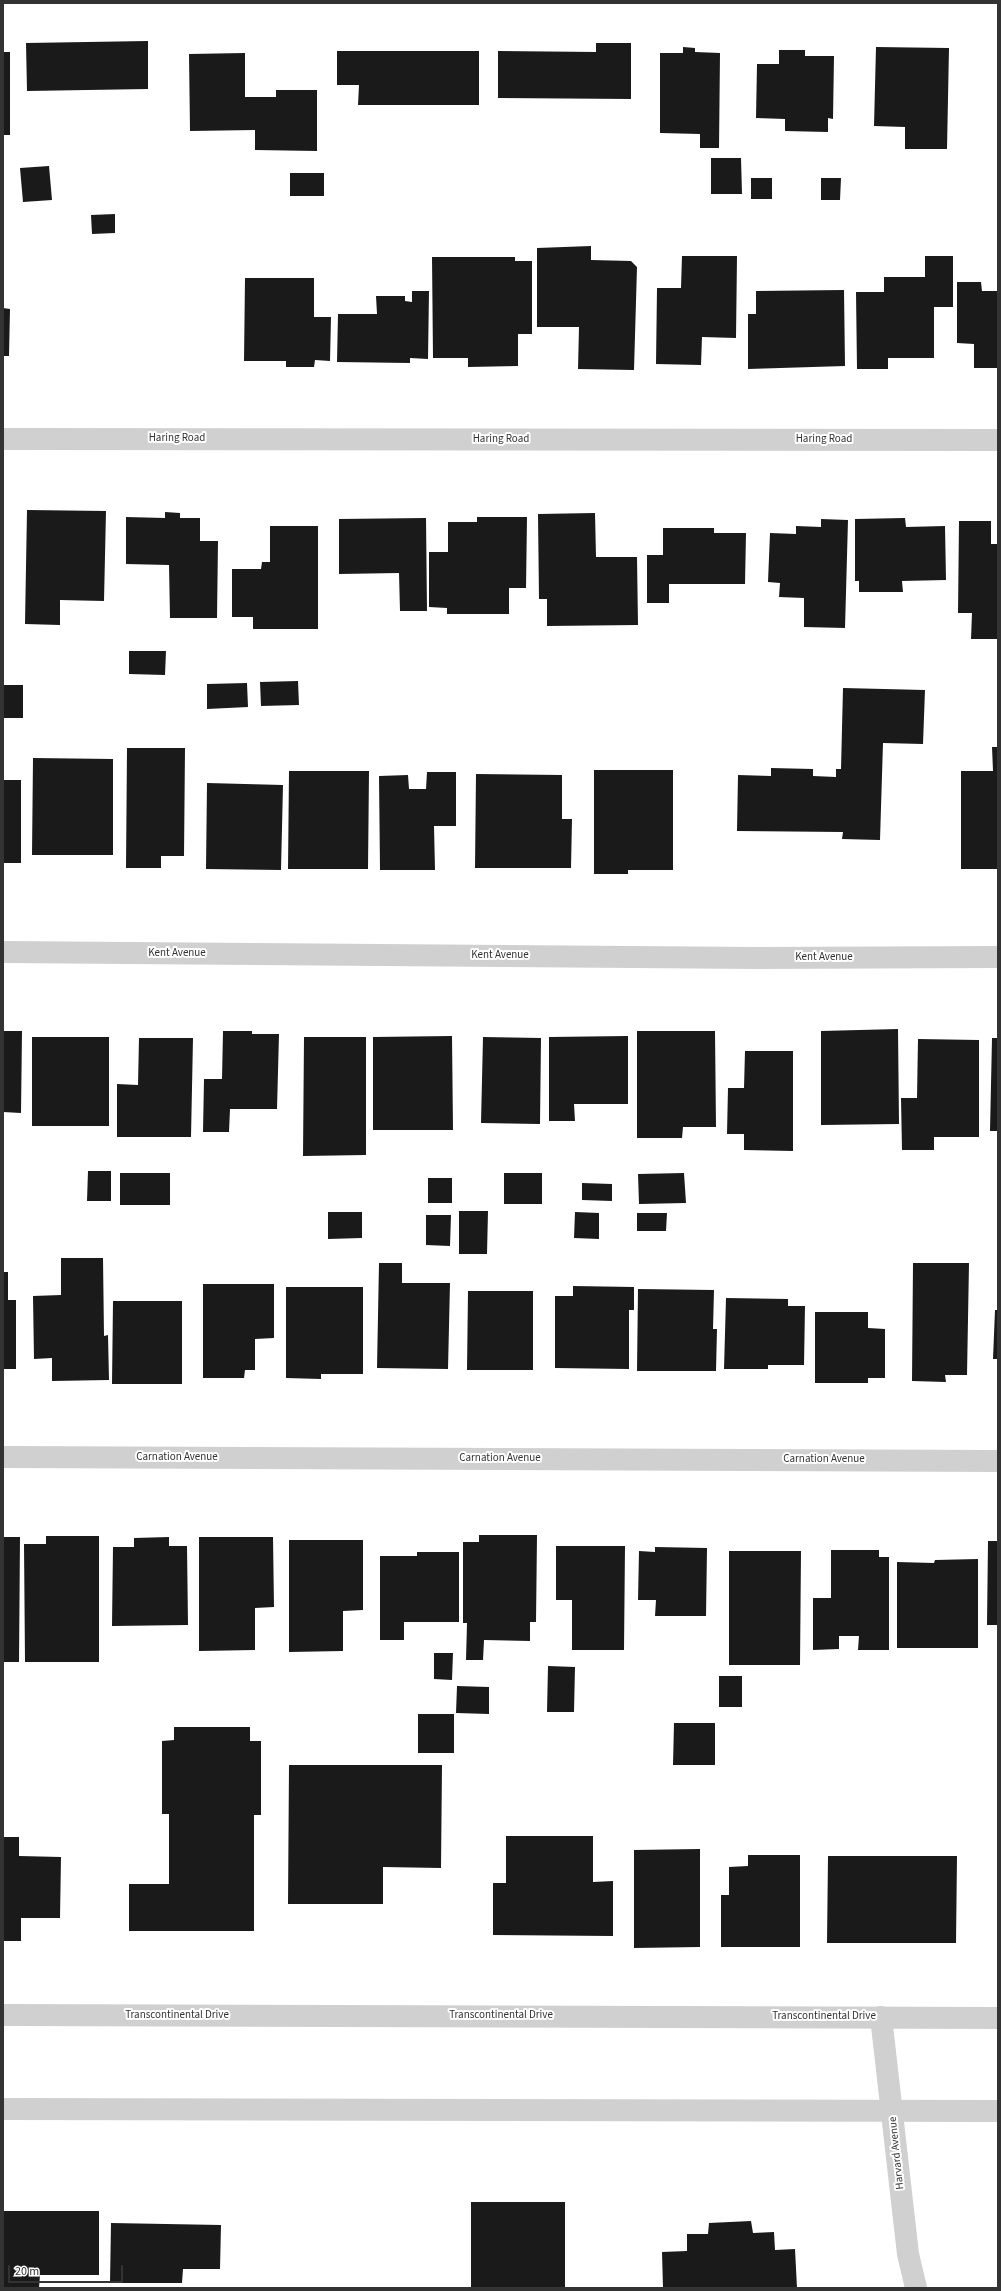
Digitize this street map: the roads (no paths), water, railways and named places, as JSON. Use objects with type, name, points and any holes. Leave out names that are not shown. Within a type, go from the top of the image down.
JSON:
[{"type":"street","name":"Haring Road","points":[[3,439],[998,440]]},
{"type":"street","name":"Kent Avenue","points":[[3,952],[757,958],[998,957]]},
{"type":"street","name":"Carnation Avenue","points":[[3,1457],[998,1461]]},
{"type":"street","name":"Transcontinental Drive","points":[[3,2015],[998,2018]]},
{"type":"street","name":"Harvard Avenue","points":[[881,2017],[893,2111],[908,2254],[916,2288]]},
{"type":"street","points":[[3,2109],[998,2111]]}]
